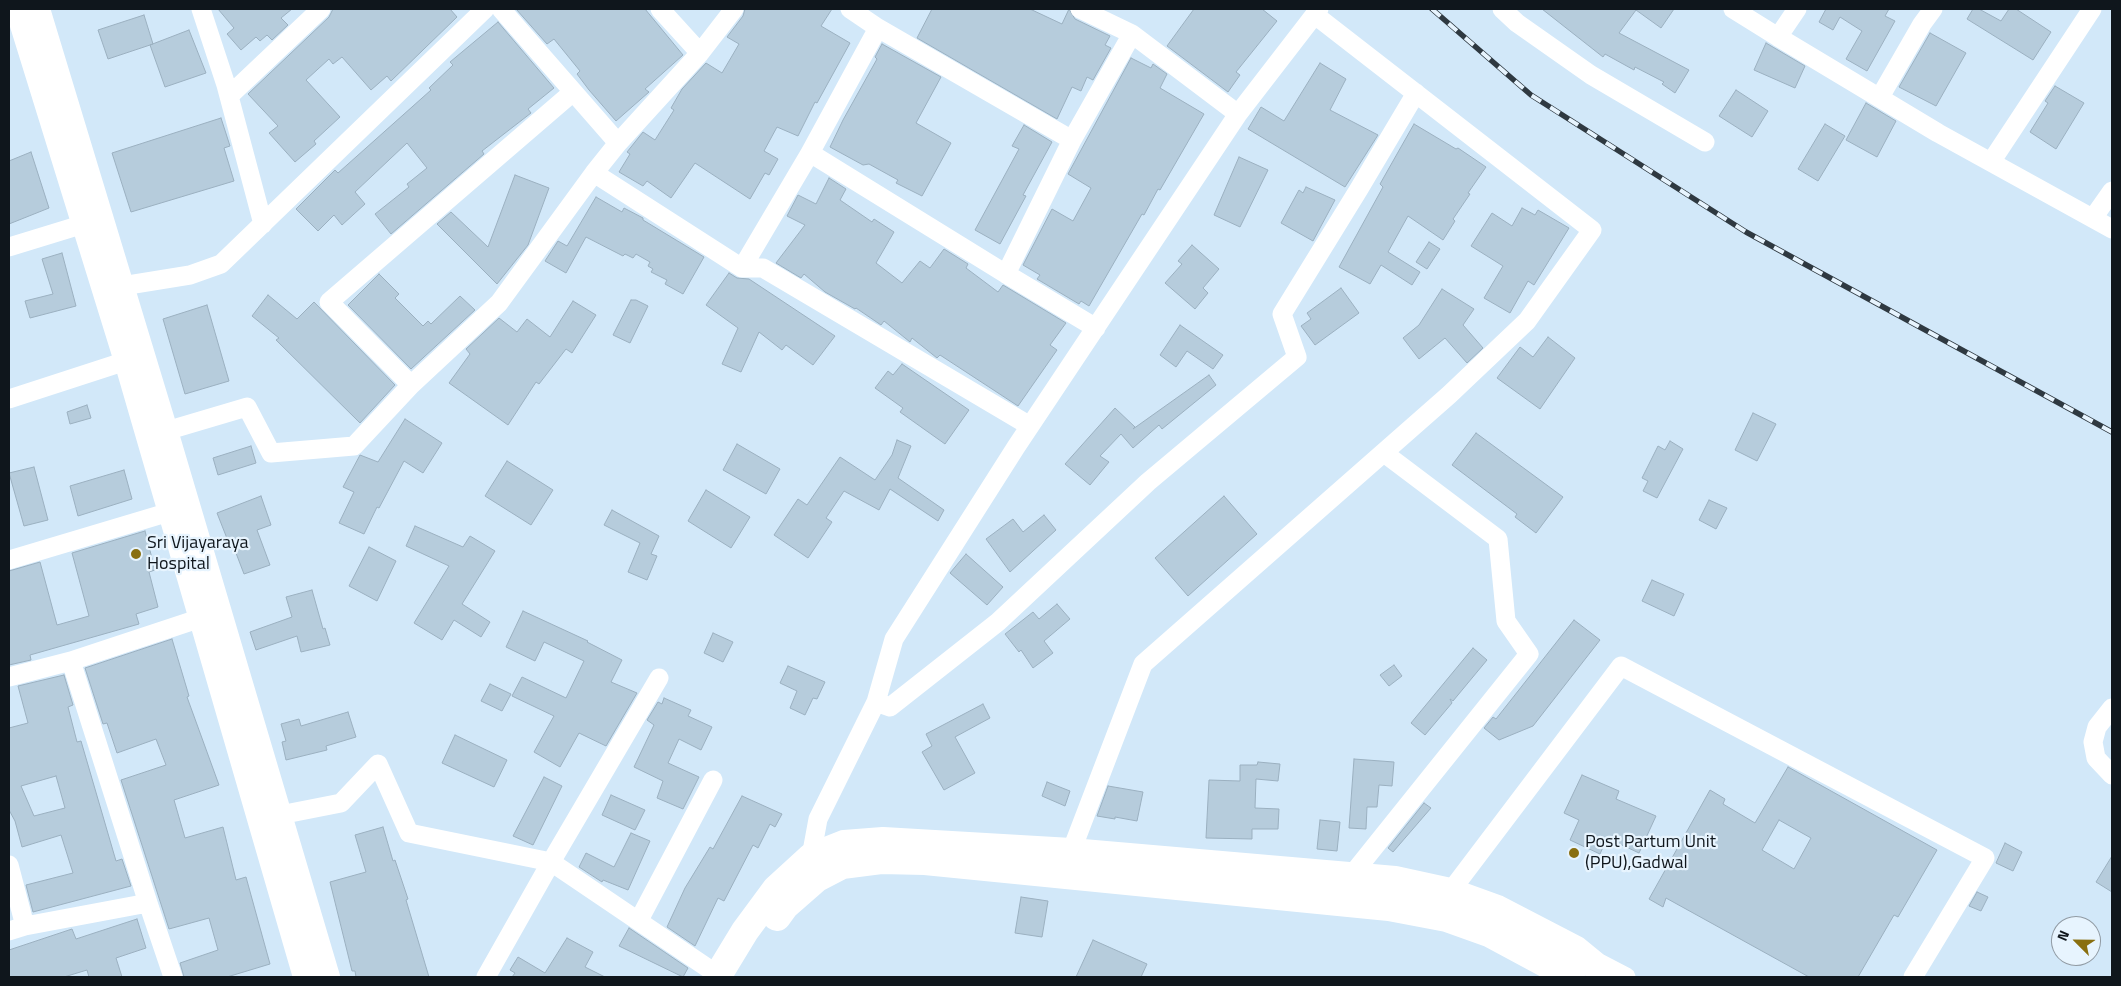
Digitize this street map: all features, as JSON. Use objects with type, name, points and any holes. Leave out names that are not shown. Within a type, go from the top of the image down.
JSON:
[{"type":"main road","points":[[725,977],[745,931],[776,889],[814,868],[844,844],[883,840],[1071,852],[1395,880],[1450,892],[1496,909],[1568,971]]},
{"type":"main road","points":[[814,868],[881,860],[925,861],[1389,907],[1447,918],[1489,933],[1568,971],[1609,977]]},
{"type":"street","points":[[17,9],[126,361],[179,509],[280,815],[328,977]]},
{"type":"street","points":[[38,9],[166,431],[179,509],[201,618],[300,976]]},
{"type":"street","points":[[201,9],[229,96],[263,224]]},
{"type":"street","points":[[229,96],[321,9]]},
{"type":"street","points":[[122,286],[190,275],[221,264],[485,9]]},
{"type":"street","points":[[501,9],[618,144]]},
{"type":"street","points":[[660,9],[700,53]]},
{"type":"street","points":[[166,431],[247,407],[271,453],[354,446],[412,385],[500,303],[594,173],[700,53],[734,9]]},
{"type":"street","points":[[850,9],[878,28],[1072,140]]},
{"type":"street","points":[[1080,9],[1132,34],[1238,114]]},
{"type":"street","points":[[1502,9],[1517,23],[1591,75],[1706,142]]},
{"type":"street","points":[[1733,9],[1778,38],[2112,229]]},
{"type":"street","points":[[1778,38],[1796,9]]},
{"type":"street","points":[[1880,97],[1922,24],[1934,9]]},
{"type":"street","points":[[1992,162],[2092,9]]},
{"type":"street","points":[[814,868],[818,819],[876,702],[894,639],[1030,426],[1238,114],[1317,12],[1416,93],[1592,230],[1527,321],[1449,395],[1143,664],[1071,852]]},
{"type":"street","points":[[742,268],[810,153],[878,28]]},
{"type":"street","points":[[1006,274],[1072,140],[1132,34]]},
{"type":"street","points":[[412,385],[329,302],[573,92]]},
{"type":"street","points":[[876,702],[890,707],[998,622],[1148,482],[1297,357],[1282,314],[1416,93]]},
{"type":"street","points":[[810,153],[1096,328]]},
{"type":"street","points":[[594,173],[742,268],[763,268],[1030,426]]},
{"type":"street","points":[[2093,218],[2112,191]]},
{"type":"street","points":[[9,247],[84,224]]},
{"type":"street","points":[[9,399],[126,361]]},
{"type":"street","points":[[1351,876],[1529,654],[1506,621],[1498,539],[1384,452]]},
{"type":"street","points":[[9,560],[179,509]]},
{"type":"street","points":[[9,676],[70,661],[201,618]]},
{"type":"street","points":[[70,661],[173,977]]},
{"type":"street","points":[[1450,892],[1621,666],[1984,858],[1913,977]]},
{"type":"street","points":[[486,977],[659,678]]},
{"type":"street","points":[[2112,708],[2097,727],[2093,742],[2096,758],[2112,775]]},
{"type":"street","points":[[280,815],[341,803],[378,764],[409,833],[551,862],[725,977]]},
{"type":"street","points":[[639,920],[713,780]]},
{"type":"street","points":[[9,864],[17,929],[148,903]]},
{"type":"street","points":[[1568,971],[1626,977]]},
{"type":"building","points":[[218,9],[292,9],[281,18],[288,25],[272,40],[267,35],[260,41],[256,37],[241,50],[227,34],[234,28]]},
{"type":"building","points":[[333,9],[450,9],[457,17],[391,81],[387,76],[371,90],[342,57],[333,64],[329,59],[306,80],[340,117],[314,141],[316,144],[295,162],[269,133],[278,126],[248,94],[329,17]]},
{"type":"building","points":[[516,9],[645,9],[683,55],[645,89],[649,92],[616,121],[589,90],[577,74],[580,71],[554,39],[547,44]]},
{"type":"building","points":[[745,9],[832,9],[821,26],[850,43],[817,103],[815,102],[798,136],[777,127],[764,151],[778,159],[769,175],[765,173],[750,199],[695,163],[671,198],[647,181],[643,186],[619,172],[630,154],[627,152],[643,132],[655,140],[674,110],[671,108],[682,89],[706,63],[722,73],[739,44],[727,37],[743,16]]},
{"type":"building","points":[[932,9],[1030,9],[1062,24],[1069,9],[1075,19],[1110,36],[1105,45],[1111,48],[1093,80],[1087,77],[1081,91],[1072,87],[1057,119],[917,38]]},
{"type":"building","points":[[1194,9],[1262,9],[1277,21],[1236,72],[1240,75],[1228,92],[1167,46]]},
{"type":"building","points":[[1542,9],[1674,9],[1661,28],[1636,10],[1619,33],[1689,70],[1675,93],[1662,84],[1664,82],[1635,67],[1634,70],[1605,54],[1603,57]]},
{"type":"building","points":[[1826,9],[1889,9],[1885,16],[1895,21],[1867,71],[1846,59],[1862,31],[1840,17],[1833,30],[1819,22]]},
{"type":"building","points":[[1973,9],[1979,9],[2001,21],[2009,9],[2016,9],[2051,32],[2033,60],[1967,19]]},
{"type":"building","points":[[144,15],[153,44],[108,59],[98,30]]},
{"type":"building","points":[[498,22],[554,88],[528,109],[531,113],[482,151],[484,154],[391,234],[375,214],[409,187],[407,184],[427,168],[407,143],[355,192],[365,204],[342,225],[334,215],[318,231],[296,209],[335,170],[338,173],[431,90],[429,88],[453,65],[450,62]]},
{"type":"building","points":[[189,30],[206,73],[165,87],[150,45]]},
{"type":"building","points":[[1930,33],[1966,53],[1936,106],[1899,87]]},
{"type":"building","points":[[1766,43],[1805,66],[1795,88],[1754,70]]},
{"type":"building","points":[[882,44],[941,77],[916,123],[951,143],[922,196],[896,183],[898,180],[869,164],[863,165],[830,147],[877,59],[875,57]]},
{"type":"building","points":[[1131,58],[1151,68],[1153,64],[1167,74],[1160,88],[1204,114],[1160,190],[1158,189],[1144,215],[1142,214],[1089,306],[1081,301],[1079,304],[1037,279],[1040,275],[1023,265],[1052,209],[1073,221],[1091,188],[1068,174]]},
{"type":"building","points":[[1320,63],[1346,79],[1330,110],[1378,135],[1345,187],[1248,129],[1261,107],[1284,121]]},
{"type":"building","points":[[2055,86],[2084,103],[2056,149],[2030,132],[2048,103],[2045,101]]},
{"type":"building","points":[[1736,90],[1768,111],[1752,137],[1719,116]]},
{"type":"building","points":[[1866,103],[1896,121],[1877,157],[1846,140]]},
{"type":"building","points":[[221,118],[230,146],[224,148],[234,181],[131,212],[112,153]]},
{"type":"building","points":[[1414,124],[1456,149],[1458,148],[1486,167],[1468,193],[1470,194],[1453,219],[1455,221],[1443,240],[1408,216],[1388,252],[1420,272],[1412,285],[1381,265],[1370,284],[1339,267],[1383,187],[1380,184]]},
{"type":"building","points":[[1825,124],[1845,136],[1818,181],[1798,169]]},
{"type":"building","points":[[1024,125],[1052,142],[1023,195],[1026,196],[1000,244],[975,230],[1019,149],[1012,146]]},
{"type":"building","points":[[31,152],[49,208],[9,224],[9,161]]},
{"type":"building","points":[[1239,157],[1268,170],[1240,227],[1214,215]]},
{"type":"building","points":[[515,175],[549,188],[528,245],[497,284],[437,224],[451,212],[488,247]]},
{"type":"building","points":[[829,178],[846,189],[840,200],[872,222],[874,219],[894,232],[876,263],[902,283],[920,261],[930,268],[944,249],[968,264],[966,268],[998,292],[1003,285],[1066,323],[1050,345],[1057,350],[1018,406],[940,355],[937,358],[912,338],[910,342],[884,321],[881,325],[856,308],[825,292],[804,274],[801,278],[776,263],[805,225],[787,216],[798,195],[816,204]]},
{"type":"building","points":[[1306,187],[1335,200],[1313,241],[1281,223],[1299,190],[1303,193]]},
{"type":"building","points":[[596,197],[622,212],[624,208],[643,218],[643,220],[704,257],[683,294],[665,284],[667,280],[651,272],[653,269],[648,266],[650,262],[636,254],[633,258],[625,254],[623,256],[586,237],[566,273],[545,261],[558,241],[567,246]]},
{"type":"building","points":[[1522,208],[1535,215],[1538,210],[1569,228],[1534,285],[1528,281],[1510,313],[1484,298],[1503,266],[1471,246],[1492,213],[1512,226]]},
{"type":"building","points":[[1429,242],[1440,249],[1427,269],[1416,262]]},
{"type":"building","points":[[1192,245],[1219,269],[1203,288],[1208,293],[1195,309],[1165,283],[1182,264],[1178,261]]},
{"type":"building","points":[[62,253],[76,306],[30,318],[25,301],[53,294],[42,259]]},
{"type":"building","points":[[729,273],[737,278],[749,279],[835,336],[813,365],[786,345],[782,350],[759,332],[741,372],[722,364],[738,328],[706,305]]},
{"type":"building","points":[[379,274],[399,294],[395,298],[423,326],[428,321],[431,324],[460,296],[475,310],[411,369],[348,305]]},
{"type":"building","points":[[1341,288],[1359,313],[1315,345],[1301,326],[1311,319],[1307,313]]},
{"type":"building","points":[[1442,289],[1474,309],[1463,325],[1483,348],[1467,363],[1445,338],[1419,359],[1403,338],[1419,325]]},
{"type":"building","points":[[268,295],[297,319],[314,302],[395,385],[360,423],[276,340],[279,338],[252,316]]},
{"type":"building","points":[[631,300],[636,300],[648,306],[630,343],[613,335]]},
{"type":"building","points":[[573,301],[596,315],[572,353],[566,349],[539,384],[536,382],[508,425],[449,383],[470,354],[466,349],[499,318],[517,332],[527,319],[550,337]]},
{"type":"building","points":[[207,305],[229,381],[185,394],[163,319]]},
{"type":"building","points":[[1180,325],[1223,355],[1213,369],[1187,351],[1176,367],[1160,355]]},
{"type":"building","points":[[1548,337],[1575,358],[1540,409],[1497,378],[1520,347],[1533,357]]},
{"type":"building","points":[[902,364],[969,410],[945,444],[900,412],[903,408],[875,388],[888,371],[893,375]]},
{"type":"building","points":[[1209,375],[1216,385],[1162,429],[1159,425],[1133,448],[1121,434],[1100,456],[1109,462],[1090,485],[1065,464],[1115,408],[1135,427],[1133,429]]},
{"type":"building","points":[[87,405],[91,418],[70,424],[67,412]]},
{"type":"building","points":[[1753,413],[1776,424],[1757,461],[1735,450]]},
{"type":"building","points":[[405,419],[442,443],[423,473],[404,461],[379,508],[377,507],[364,534],[339,523],[354,492],[343,487],[360,455],[378,462]]},
{"type":"building","points":[[1476,433],[1563,497],[1536,533],[1515,517],[1517,514],[1452,465]]},
{"type":"building","points":[[897,440],[911,446],[898,478],[944,510],[938,521],[890,489],[879,510],[844,491],[826,518],[832,522],[808,558],[774,535],[798,499],[807,505],[840,457],[875,480],[892,455]]},
{"type":"building","points":[[1670,441],[1683,449],[1657,498],[1643,491],[1648,481],[1642,478],[1658,446],[1665,450]]},
{"type":"building","points":[[737,444],[780,469],[766,494],[723,470]]},
{"type":"building","points":[[251,446],[256,463],[218,475],[213,458]]},
{"type":"building","points":[[507,461],[553,490],[531,525],[485,496]]},
{"type":"building","points":[[34,467],[48,520],[24,526],[9,473]]},
{"type":"building","points":[[124,470],[132,499],[78,516],[70,486]]},
{"type":"building","points":[[706,490],[750,517],[731,548],[688,521]]},
{"type":"building","points":[[261,496],[271,525],[257,530],[270,565],[244,574],[231,540],[228,541],[217,513]]},
{"type":"building","points":[[1224,496],[1257,534],[1188,596],[1155,558]]},
{"type":"building","points":[[1709,500],[1727,508],[1716,529],[1699,520]]},
{"type":"building","points":[[612,510],[659,536],[651,554],[657,556],[647,580],[628,572],[640,543],[604,525]]},
{"type":"building","points":[[1044,515],[1056,530],[1010,572],[986,539],[1013,519],[1023,532]]},
{"type":"building","points":[[415,526],[463,547],[470,536],[495,551],[462,604],[490,622],[481,637],[454,620],[442,640],[414,623],[449,566],[406,546]]},
{"type":"building","points":[[145,531],[155,570],[149,572],[158,607],[136,614],[139,624],[30,655],[31,660],[9,665],[9,571],[40,562],[57,625],[89,616],[72,553]]},
{"type":"building","points":[[369,547],[396,561],[377,601],[349,586]]},
{"type":"building","points":[[966,554],[1003,587],[987,605],[950,573]]},
{"type":"building","points":[[1652,580],[1684,594],[1674,616],[1642,601]]},
{"type":"building","points":[[312,590],[323,629],[325,628],[330,645],[301,652],[297,636],[256,650],[250,632],[292,617],[286,597]]},
{"type":"building","points":[[1057,604],[1070,619],[1044,641],[1053,653],[1033,668],[1021,650],[1019,652],[1005,634],[1033,612],[1039,619]]},
{"type":"building","points":[[523,611],[588,641],[622,660],[611,682],[637,693],[606,746],[579,733],[560,767],[534,752],[554,716],[512,696],[522,677],[566,698],[584,661],[544,642],[535,661],[506,647]]},
{"type":"building","points":[[1574,620],[1600,640],[1533,726],[1499,740],[1484,728],[1493,717],[1496,719]]},
{"type":"building","points":[[713,633],[733,642],[723,662],[704,653]]},
{"type":"building","points":[[172,639],[189,696],[187,697],[219,785],[174,800],[185,838],[223,827],[236,880],[246,877],[270,964],[227,977],[184,977],[180,963],[218,950],[209,918],[169,929],[121,780],[166,765],[156,739],[117,753],[107,723],[103,724],[85,668]]},
{"type":"building","points":[[1473,648],[1487,660],[1453,701],[1450,699],[1452,703],[1425,735],[1411,723]]},
{"type":"building","points":[[1394,665],[1402,676],[1389,686],[1380,675]]},
{"type":"building","points":[[788,666],[825,682],[817,699],[813,698],[805,715],[790,708],[797,691],[780,683]]},
{"type":"building","points":[[64,675],[73,705],[68,707],[77,742],[81,741],[116,861],[122,859],[131,886],[33,912],[26,885],[73,873],[61,835],[22,847],[15,821],[9,810],[9,728],[28,723],[18,686]],"holes":[[[56,776],[65,808],[34,816],[21,786]]]},
{"type":"building","points":[[490,684],[511,694],[502,711],[481,701]]},
{"type":"building","points":[[664,698],[691,710],[688,716],[712,727],[701,750],[679,739],[668,763],[699,777],[683,809],[657,798],[663,781],[634,767],[654,725],[647,720],[658,702],[662,704]]},
{"type":"building","points":[[983,704],[990,718],[955,737],[975,773],[944,790],[922,752],[932,746],[926,734]]},
{"type":"building","points":[[348,712],[356,737],[326,746],[327,750],[286,760],[282,742],[286,741],[281,724],[299,719],[301,726]]},
{"type":"building","points":[[455,735],[507,760],[494,787],[442,763]]},
{"type":"building","points":[[1354,759],[1394,762],[1392,786],[1379,785],[1377,807],[1367,807],[1366,829],[1349,828]]},
{"type":"building","points":[[1258,762],[1280,764],[1278,781],[1256,779],[1255,808],[1279,809],[1278,829],[1252,829],[1252,839],[1206,838],[1209,780],[1240,781],[1240,765],[1257,765]]},
{"type":"building","points":[[1788,767],[1937,850],[1898,917],[1894,915],[1858,977],[1809,977],[1666,898],[1663,907],[1649,899],[1710,790],[1725,799],[1723,804],[1755,823]],"holes":[[[1779,820],[1811,838],[1794,869],[1762,850]]]},
{"type":"building","points":[[1582,775],[1619,791],[1616,799],[1656,816],[1639,853],[1607,838],[1600,854],[1570,840],[1579,820],[1564,813]]},
{"type":"building","points":[[544,777],[562,786],[533,845],[513,836]]},
{"type":"building","points":[[1047,782],[1070,791],[1065,806],[1042,796]]},
{"type":"building","points":[[1108,786],[1143,792],[1137,821],[1097,816]]},
{"type":"building","points":[[611,795],[645,810],[635,830],[602,815]]},
{"type":"building","points":[[742,796],[782,814],[775,827],[770,824],[758,848],[753,845],[724,901],[718,898],[695,946],[667,927],[685,888],[710,847],[713,849]]},
{"type":"building","points":[[1424,803],[1431,808],[1393,852],[1388,848]]},
{"type":"building","points":[[1320,820],[1340,822],[1337,851],[1317,849]]},
{"type":"building","points":[[383,827],[393,861],[395,860],[408,899],[406,900],[429,977],[356,977],[355,971],[352,971],[330,882],[366,872],[355,835]]},
{"type":"building","points":[[631,833],[650,841],[628,890],[603,880],[602,882],[579,867],[586,853],[614,867]]},
{"type":"building","points":[[2005,843],[2022,852],[2013,871],[1996,863]]},
{"type":"building","points":[[2112,856],[2112,892],[2096,882]]},
{"type":"building","points":[[1977,892],[1988,897],[1981,911],[1969,906]]},
{"type":"building","points":[[1021,897],[1048,901],[1042,937],[1015,933]]},
{"type":"building","points":[[137,919],[146,948],[116,958],[122,977],[89,977],[87,970],[64,977],[9,977],[9,950],[72,929],[76,939]]},
{"type":"building","points":[[629,928],[688,968],[683,977],[619,946]]},
{"type":"building","points":[[567,938],[593,952],[585,967],[605,977],[512,977],[515,973],[510,970],[518,957],[545,973]]},
{"type":"building","points":[[1093,940],[1147,964],[1141,977],[1076,977]]},
{"type":"railway","points":[[1432,9],[1531,95],[1746,232],[2112,432]]},
{"type":"place","name":"Sri Vijayaraya Hospital","points":[[136,554]]},
{"type":"place","name":"Post Partum Unit (PPU),Gadwal","points":[[1574,853]]}]
